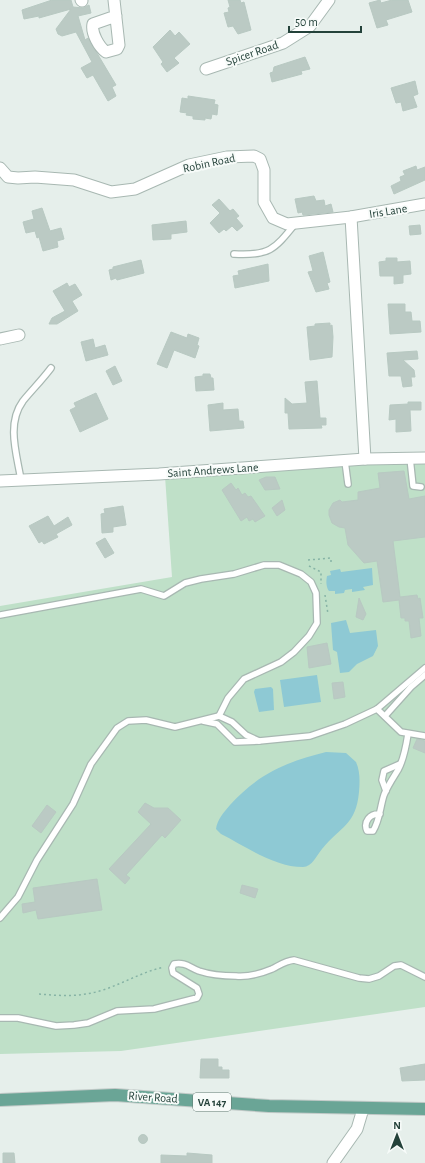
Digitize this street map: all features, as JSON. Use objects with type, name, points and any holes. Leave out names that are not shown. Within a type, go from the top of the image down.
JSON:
[{"type":"main road","name":"River Road","points":[[0,1100],[115,1095],[269,1106],[425,1109]]},
{"type":"street","points":[[114,0],[116,16]]},
{"type":"street","name":"Spicer Road","points":[[206,70],[283,43],[310,26],[329,0]]},
{"type":"street","name":"Robin Road","points":[[0,168],[8,177],[35,177],[74,180],[110,192],[135,189],[189,165],[227,156],[254,156],[260,159],[264,170],[264,202],[273,218],[287,224],[351,217]]},
{"type":"street","name":"Iris Lane","points":[[351,217],[425,204]]},
{"type":"street","points":[[351,217],[365,459]]},
{"type":"street","points":[[0,339],[19,335]]},
{"type":"street","name":"Saint Andrews Lane","points":[[0,481],[159,474],[346,460],[425,458]]},
{"type":"street","points":[[333,1163],[357,1129],[363,1109]]},
{"type":"lane","points":[[234,254],[255,255],[267,251],[279,244],[296,223]]},
{"type":"lane","points":[[21,480],[14,447],[16,421],[23,402],[51,368]]},
{"type":"lane","points":[[410,458],[413,486],[420,487]]},
{"type":"lane","points":[[346,460],[348,484]]},
{"type":"lane","points":[[0,615],[141,589],[164,596],[185,583],[234,574],[264,565],[279,565],[301,574],[311,582],[316,593],[317,623],[309,636],[294,652],[280,662],[244,679],[228,698],[219,716]]},
{"type":"lane","points":[[198,721],[217,724],[235,742],[310,736],[345,724],[377,709],[425,668]]},
{"type":"lane","points":[[384,716],[411,687],[425,675]]},
{"type":"lane","points":[[377,709],[402,732],[425,736]]},
{"type":"lane","points":[[0,918],[18,897],[37,860],[73,804],[91,764],[117,728],[128,721],[146,720],[175,727],[219,716],[227,718],[246,735],[259,741]]},
{"type":"lane","points":[[380,814],[386,791],[406,750],[408,734]]},
{"type":"lane","points":[[386,791],[382,780],[384,771],[400,764]]},
{"type":"lane","points":[[0,1018],[18,1018],[56,1026],[74,1025],[88,1023],[117,1011],[154,1009],[197,998],[199,994],[197,988],[173,973],[172,968],[174,964],[180,963],[204,972],[237,976],[255,975],[287,961],[294,960],[359,978],[369,979],[379,976],[394,966],[401,965],[425,976]]},
{"type":"path","points":[[308,560],[331,558],[331,562]]},
{"type":"path","points":[[39,994],[71,997],[103,990],[147,971],[166,967],[172,968]]},
{"type":"green space","points":[[425,462],[425,1007],[121,1051],[0,1054],[0,606],[172,577],[165,476],[364,464]]},
{"type":"water","points":[[372,568],[373,585],[363,587],[365,590],[352,592],[352,589],[345,590],[344,593],[335,594],[335,591],[329,591],[326,584],[327,576],[331,575],[330,571],[340,569],[341,572]]},
{"type":"water","points":[[346,620],[350,633],[376,630],[378,646],[373,656],[357,664],[349,672],[340,673],[337,652],[333,650],[331,623]]},
{"type":"water","points":[[317,675],[321,702],[284,707],[280,680]]},
{"type":"water","points":[[271,687],[273,689],[274,710],[259,712],[254,692],[255,689]]},
{"type":"water","points":[[326,752],[346,753],[356,762],[360,784],[359,792],[355,812],[351,818],[309,865],[303,867],[281,864],[250,850],[221,834],[216,829],[219,819],[230,805],[251,785],[262,777],[285,765]]},
{"type":"building","points":[[52,0],[71,0],[73,7],[83,8],[89,5],[91,13],[78,16],[85,40],[88,38],[116,85],[112,87],[116,96],[108,101],[93,75],[87,78],[81,68],[92,62],[76,32],[62,36],[58,34],[56,29],[71,9],[39,18],[39,16],[24,19],[22,10]]},
{"type":"building","points":[[228,0],[240,0],[241,3],[244,2],[251,30],[238,34],[233,26],[228,27],[224,13],[229,12],[228,8],[230,7]]},
{"type":"building","points":[[380,0],[381,3],[392,0],[408,0],[412,12],[386,20],[388,25],[377,28],[369,3]]},
{"type":"building","points":[[170,30],[175,36],[179,32],[190,44],[174,58],[179,63],[167,72],[161,64],[163,62],[153,47]]},
{"type":"building","points":[[305,57],[310,69],[301,71],[302,74],[272,82],[270,73],[273,72],[274,67]]},
{"type":"building","points":[[415,81],[418,94],[413,96],[417,107],[403,111],[401,102],[396,103],[391,88]]},
{"type":"building","points":[[188,96],[215,100],[214,104],[218,105],[217,115],[212,114],[211,119],[205,118],[205,120],[193,119],[193,116],[180,112],[182,98],[188,99]]},
{"type":"building","points":[[416,166],[417,170],[425,167],[425,180],[394,194],[391,186],[401,181],[400,177],[405,175],[403,171]]},
{"type":"building","points":[[314,196],[316,201],[324,200],[325,206],[331,204],[333,212],[303,215],[302,212],[298,213],[295,199]]},
{"type":"building","points":[[219,199],[230,211],[233,209],[239,216],[236,218],[243,226],[237,231],[232,226],[226,231],[224,229],[219,233],[210,223],[220,213],[212,205]]},
{"type":"building","points":[[42,208],[50,231],[61,228],[64,239],[57,241],[58,247],[43,251],[39,237],[37,238],[35,231],[26,233],[23,222],[34,219],[32,211]]},
{"type":"building","points":[[186,221],[187,232],[171,234],[171,239],[153,240],[152,225]]},
{"type":"building","points":[[420,225],[421,234],[410,235],[409,226]]},
{"type":"building","points":[[323,252],[330,282],[327,283],[329,289],[316,292],[308,272],[313,271],[309,256]]},
{"type":"building","points":[[386,258],[397,258],[397,262],[410,261],[411,274],[403,275],[403,283],[394,284],[394,276],[380,276],[379,262],[386,261]]},
{"type":"building","points":[[141,260],[144,273],[117,280],[116,278],[111,280],[109,270],[113,269],[113,267]]},
{"type":"building","points":[[268,264],[269,281],[235,288],[233,276],[239,275],[238,271]]},
{"type":"building","points":[[67,283],[69,287],[75,284],[82,295],[72,301],[78,311],[57,324],[49,324],[52,318],[65,311],[53,291]]},
{"type":"building","points":[[388,304],[405,304],[405,312],[411,312],[412,321],[420,321],[421,332],[390,334]]},
{"type":"building","points":[[330,323],[330,326],[332,325],[333,337],[332,357],[310,360],[307,327],[315,326],[315,324]]},
{"type":"building","points":[[171,332],[187,338],[188,334],[199,338],[197,345],[199,346],[195,358],[174,350],[167,368],[157,364]]},
{"type":"building","points":[[93,339],[95,348],[105,345],[108,355],[86,361],[81,342]]},
{"type":"building","points":[[417,351],[418,359],[403,360],[414,370],[415,377],[411,377],[412,386],[403,387],[401,376],[389,376],[387,353]]},
{"type":"building","points":[[115,366],[122,381],[113,385],[106,371]]},
{"type":"building","points":[[203,374],[210,374],[211,378],[213,378],[214,390],[196,391],[195,377],[203,376]]},
{"type":"building","points":[[317,381],[320,418],[326,418],[326,425],[321,425],[322,428],[289,429],[288,413],[285,413],[285,398],[292,404],[307,403],[305,382]]},
{"type":"building","points":[[96,393],[108,419],[80,432],[70,410],[76,407],[74,403]]},
{"type":"building","points":[[408,402],[421,402],[421,410],[410,410],[411,431],[396,432],[396,419],[389,420],[390,405],[408,404]]},
{"type":"building","points":[[223,403],[223,410],[238,409],[239,421],[243,421],[244,428],[210,431],[208,405]]},
{"type":"building","points":[[404,471],[409,499],[425,496],[425,537],[393,541],[400,597],[417,595],[418,599],[420,598],[423,618],[419,618],[421,636],[411,638],[409,621],[405,621],[405,618],[401,618],[399,600],[383,602],[377,561],[364,563],[348,545],[345,528],[339,527],[332,523],[329,515],[329,510],[333,503],[340,500],[342,502],[358,500],[358,492],[380,488],[378,473]]},
{"type":"building","points":[[266,477],[275,477],[280,489],[265,490],[259,480]]},
{"type":"building","points":[[231,483],[236,490],[238,488],[242,495],[245,493],[248,497],[251,496],[265,516],[255,522],[253,519],[249,521],[247,517],[241,521],[222,490]]},
{"type":"building","points":[[282,500],[285,510],[277,516],[272,508]]},
{"type":"building","points":[[123,506],[126,525],[113,527],[113,532],[102,533],[101,514],[105,513],[104,509]]},
{"type":"building","points":[[48,516],[54,526],[68,517],[72,525],[56,534],[58,537],[44,544],[42,541],[39,543],[29,526]]},
{"type":"building","points":[[105,538],[114,553],[105,558],[96,543]]},
{"type":"building","points":[[359,598],[366,614],[363,620],[356,617]]},
{"type":"building","points":[[327,643],[331,664],[309,668],[307,647]]},
{"type":"building","points":[[343,682],[345,697],[334,699],[332,683]]},
{"type":"building","points":[[417,739],[425,741],[425,753],[413,748]]},
{"type":"building","points":[[145,803],[154,808],[168,808],[181,820],[165,838],[162,835],[126,875],[130,878],[125,884],[109,869],[151,824],[138,812]]},
{"type":"building","points":[[47,805],[56,812],[41,833],[32,826]]},
{"type":"building","points":[[97,879],[102,910],[38,919],[36,910],[23,913],[22,904],[35,902],[33,888]]},
{"type":"building","points":[[242,885],[258,889],[255,898],[240,893]]},
{"type":"building","points":[[201,1059],[218,1059],[218,1067],[222,1067],[222,1070],[229,1070],[229,1078],[200,1078]]},
{"type":"building","points":[[425,1064],[425,1080],[402,1081],[400,1068]]},
{"type":"building","points":[[143,1134],[148,1139],[143,1144],[138,1139]]},
{"type":"building","points":[[3,1153],[14,1153],[15,1163],[3,1163]]},
{"type":"building","points":[[187,1153],[212,1155],[212,1163],[161,1163],[161,1155],[187,1156]]}]
